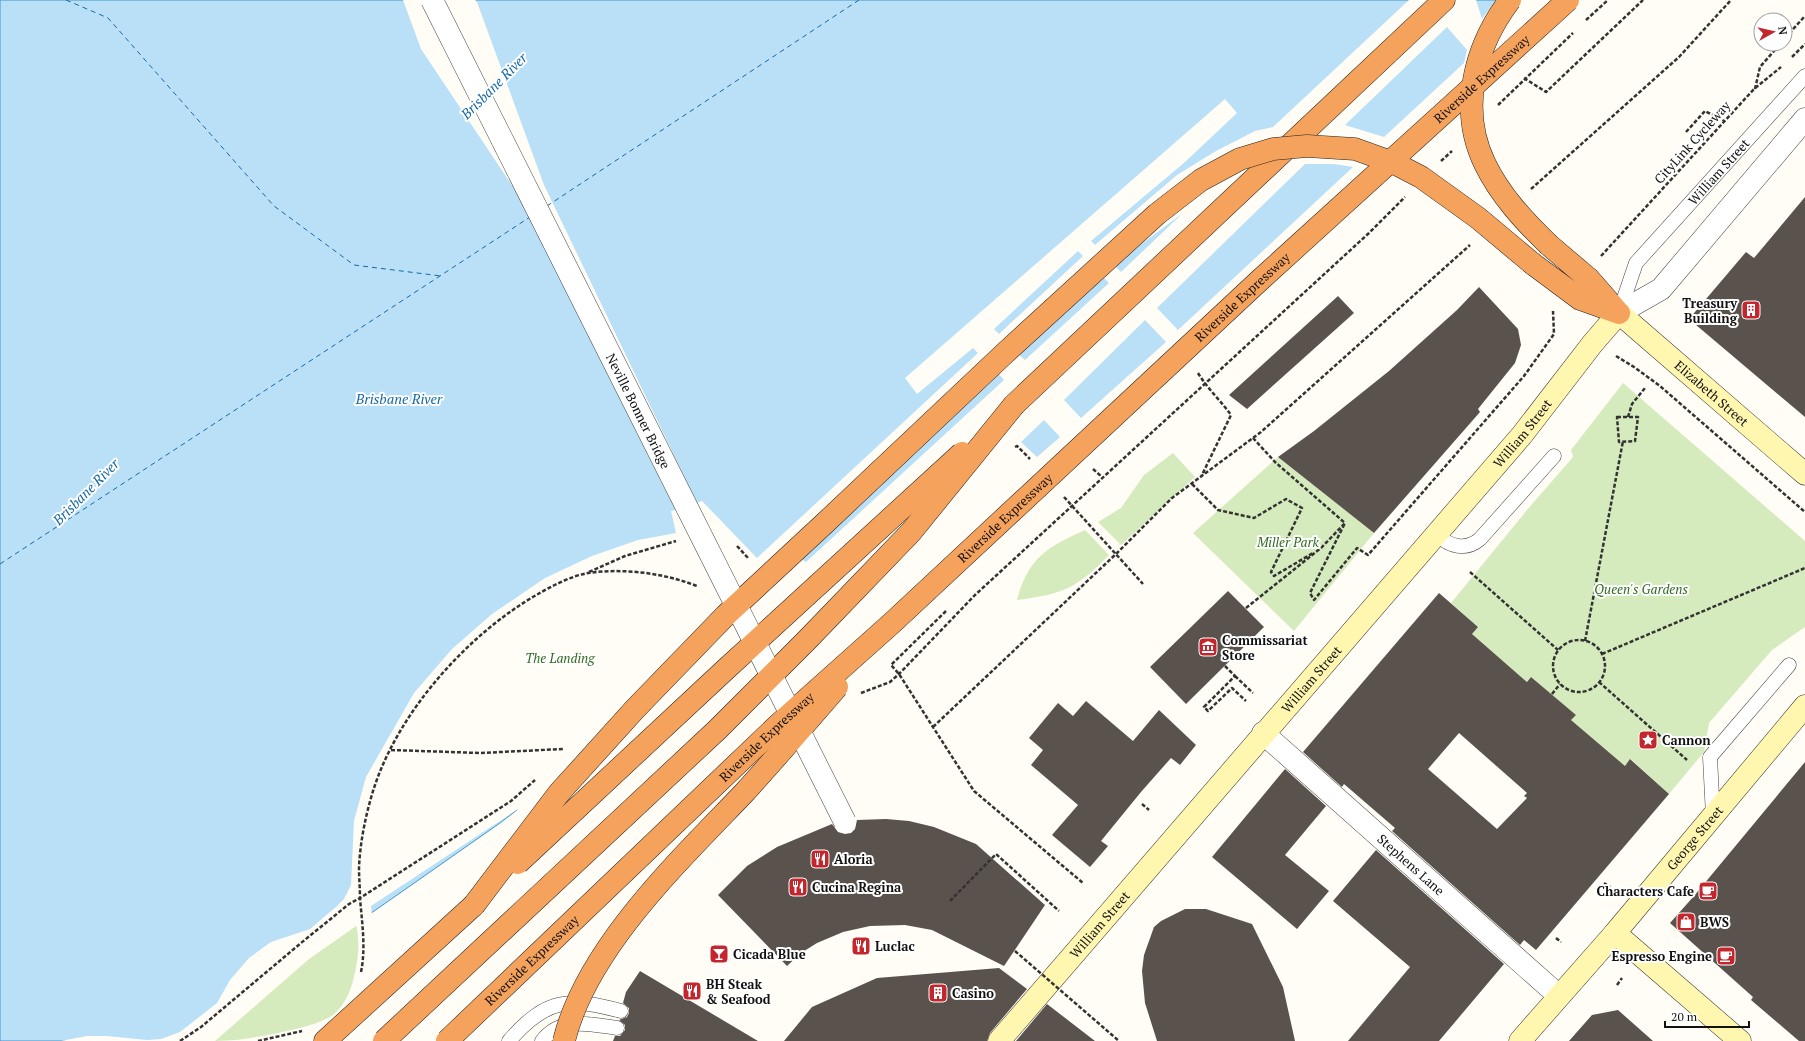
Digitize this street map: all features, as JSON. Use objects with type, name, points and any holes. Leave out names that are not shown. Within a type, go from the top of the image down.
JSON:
[{"type":"highway","points":[[325,1041],[474,905],[726,669],[1014,405],[1444,0]]},
{"type":"highway","points":[[1510,0],[1486,42],[1476,68],[1472,102],[1473,125],[1480,152],[1495,182],[1524,220],[1549,245],[1589,279],[1619,313]]},
{"type":"highway","name":"Riverside Expressway","points":[[447,1041],[780,723],[892,623],[1260,280],[1568,0]]},
{"type":"highway","points":[[474,905],[559,793],[635,708],[726,615],[1004,354],[1157,214],[1201,180],[1240,159],[1282,148],[1307,146],[1341,147],[1365,152],[1394,163],[1421,177],[1457,202],[1502,237],[1533,264],[1580,299],[1619,313]]},
{"type":"highway","points":[[384,1041],[718,729],[807,640],[911,532],[1014,405]]},
{"type":"highway","points":[[564,1041],[570,1021],[588,981],[630,919],[686,854],[777,758],[892,623]]},
{"type":"street","name":"Neville Bonner Bridge","points":[[432,0],[845,822]]},
{"type":"street","name":"William Street","points":[[999,1041],[1263,733],[1530,426],[1593,343],[1619,313],[1661,289],[1805,120]]},
{"type":"street","name":"Elizabeth Street","points":[[1619,313],[1805,474]]},
{"type":"street","name":"George Street","points":[[1520,1041],[1615,933],[1805,706]]},
{"type":"street","name":"Stephens Lane","points":[[1263,733],[1560,996]]},
{"type":"street","points":[[1615,933],[1740,1041]]},
{"type":"lane","name":"William Street","points":[[1619,313],[1636,263],[1805,76]]},
{"type":"lane","points":[[1437,534],[1450,544],[1465,546],[1474,544],[1554,456]]},
{"type":"lane","points":[[1713,816],[1710,757],[1789,665]]},
{"type":"lane","points":[[509,1041],[536,1014],[556,1005],[566,1003],[584,1003],[621,1011]]},
{"type":"lane","points":[[542,1041],[555,1028],[571,1024],[578,1023],[617,1028]]},
{"type":"path","points":[[1546,92],[1643,0]]},
{"type":"path","points":[[1526,194],[1679,57],[1731,0]]},
{"type":"path","points":[[1793,29],[1805,16]]},
{"type":"path","points":[[1788,62],[1805,44]]},
{"type":"path","points":[[1754,89],[1760,67],[1773,52]]},
{"type":"path","name":"CityLink Cycleway","points":[[1598,259],[1754,89],[1782,66]]},
{"type":"path","points":[[1686,132],[1705,111],[1724,121]]},
{"type":"path","points":[[933,727],[1117,553],[1172,498],[1253,438],[1473,242]]},
{"type":"path","points":[[1345,523],[1310,593],[1314,600],[1358,548],[1368,556],[1524,376],[1554,334],[1553,304]]},
{"type":"path","points":[[1196,369],[1205,384],[1231,415],[1201,478]]},
{"type":"path","points":[[1628,417],[1632,404],[1645,388]]},
{"type":"path","points":[[1617,417],[1628,417],[1638,417],[1635,441],[1619,442],[1617,417]]},
{"type":"path","points":[[1253,438],[1275,462],[1345,523]]},
{"type":"path","points":[[1585,641],[1624,441]]},
{"type":"path","points":[[1192,484],[1218,510],[1254,518],[1286,499],[1302,508],[1271,572],[1274,576],[1322,547]]},
{"type":"path","points":[[1062,494],[1117,553],[1143,584]]},
{"type":"path","points":[[1246,608],[1322,547],[1345,523]]},
{"type":"path","points":[[1602,654],[1805,568]]},
{"type":"path","points":[[360,974],[363,961],[363,931],[359,868],[364,829],[373,789],[385,758],[398,736],[424,697],[459,655],[497,621],[525,601],[553,586],[587,573],[629,571],[673,577],[700,586]]},
{"type":"path","points":[[1470,572],[1558,650]]},
{"type":"path","points":[[1570,641],[1585,641],[1597,648],[1602,654],[1604,668],[1599,682],[1593,688],[1578,692],[1570,690],[1560,684],[1554,673],[1553,665],[1558,650],[1570,641]]},
{"type":"path","points":[[1225,666],[1253,693]]},
{"type":"path","points":[[899,674],[974,791],[1083,883]]},
{"type":"path","points":[[1235,676],[1204,707],[1208,711],[1232,688],[1246,701]]},
{"type":"path","points":[[1599,682],[1687,760]]},
{"type":"path","points":[[1552,694],[1560,684]]},
{"type":"path","points":[[391,750],[480,752],[570,749]]},
{"type":"path","points":[[1142,804],[1149,810]]},
{"type":"path","points":[[950,901],[996,854],[1059,911]]},
{"type":"path","points":[[1604,883],[1610,887]]},
{"type":"path","points":[[180,1041],[201,1027],[313,934],[350,904],[360,898]]},
{"type":"path","points":[[1556,938],[1561,942]]},
{"type":"path","points":[[1015,951],[1119,1041]]},
{"type":"path","points":[[1617,985],[1622,978]]},
{"type":"green space","name":"Queen's Gardens","points":[[1623,383],[1805,541],[1805,627],[1772,650],[1709,723],[1704,752],[1669,794],[1631,759],[1625,766],[1571,720],[1576,715],[1531,677],[1527,682],[1472,634],[1478,627],[1451,603],[1527,510],[1573,457],[1571,450]]},
{"type":"green space","points":[[1173,453],[1195,477],[1121,545],[1098,522],[1121,508],[1144,475]]},
{"type":"green space","name":"Miller Park","points":[[1278,457],[1374,533],[1294,631],[1193,533]]},
{"type":"green space","points":[[1085,530],[1109,555],[1087,576],[1068,588],[1046,595],[1017,600],[1027,574],[1033,564],[1060,542]]},
{"type":"green space","points":[[355,921],[358,934],[358,946],[354,978],[345,1001],[333,1015],[325,1020],[313,1024],[272,1034],[236,1040],[196,1041]]},
{"type":"water","name":"Brisbane River","points":[[0,0],[1556,0],[946,550],[636,719],[500,823],[307,958],[212,1041],[0,1041]]},
{"type":"pier","points":[[403,0],[475,0],[477,2],[544,185],[697,503],[702,501],[757,558],[978,353],[973,348],[917,394],[905,378],[1225,99],[1237,113],[1185,162],[1091,241],[1095,245],[1177,175],[1216,151],[1255,131],[1273,127],[1409,0],[1476,0],[1482,19],[1496,0],[1558,0],[1154,371],[947,552],[764,658],[637,721],[512,817],[518,809],[371,906],[372,915],[309,959],[215,1041],[61,1041],[87,1036],[107,1036],[147,1040],[161,1039],[180,1032],[217,1003],[230,980],[249,958],[271,942],[310,929],[344,899],[351,885],[354,821],[366,777],[414,693],[452,649],[492,614],[545,578],[592,556],[638,540],[676,533],[671,511],[676,510],[521,199],[421,49]],"holes":[[[1447,27],[1467,50],[1464,63],[1384,137],[1345,125]],[[1305,164],[1334,164],[1353,167],[1178,330],[1157,308]],[[1183,213],[1121,272],[1115,266],[1132,251]],[[1078,251],[1083,256],[999,334],[994,329]],[[1103,277],[1109,283],[1025,360],[1018,354]],[[1145,320],[1166,342],[1081,418],[1064,400]],[[998,373],[1004,380],[806,562],[801,559]],[[1044,420],[1060,437],[1037,457],[1021,442]]]},
{"type":"building","name":"Treasury Building","points":[[1805,197],[1805,417],[1689,319],[1746,252],[1754,258]]},
{"type":"building","points":[[1479,287],[1518,329],[1521,345],[1515,363],[1478,409],[1480,412],[1374,533],[1278,457],[1314,431],[1389,371],[1457,310]]},
{"type":"building","points":[[1338,296],[1354,313],[1247,409],[1229,395]]},
{"type":"building","name":"Commissariat Store","points":[[1228,591],[1264,627],[1186,704],[1150,667]]},
{"type":"building","points":[[1439,593],[1478,627],[1472,634],[1527,682],[1531,677],[1576,715],[1571,720],[1625,766],[1630,759],[1669,794],[1536,950],[1524,940],[1520,945],[1392,831],[1395,828],[1344,784],[1342,787],[1303,752]],"holes":[[[1459,733],[1527,793],[1524,796],[1527,798],[1497,829],[1428,769]]]},
{"type":"building","points":[[1086,701],[1133,741],[1159,710],[1196,745],[1180,765],[1171,758],[1141,792],[1101,841],[1108,846],[1090,867],[1052,835],[1078,805],[1031,765],[1043,750],[1029,738],[1058,703],[1073,716]]},
{"type":"building","points":[[1805,762],[1805,1041],[1799,1041],[1751,1000],[1753,997],[1670,923]]},
{"type":"building","points":[[1285,769],[1326,806],[1285,855],[1329,891],[1297,929],[1212,857]]},
{"type":"building","points":[[886,819],[909,821],[934,827],[976,844],[1045,905],[1004,966],[932,930],[905,925],[870,926],[843,932],[817,943],[801,953],[787,966],[718,895],[747,866],[777,847],[832,824],[838,832],[845,834],[851,833],[855,829],[857,820]]},
{"type":"building","points":[[1376,850],[1504,964],[1439,1041],[1348,1041],[1410,967],[1333,901]]},
{"type":"building","points":[[1185,909],[1206,909],[1252,924],[1283,987],[1295,1041],[1157,1041],[1145,1003],[1142,971],[1144,955],[1154,927],[1161,921]]},
{"type":"building","name":"Casino","points":[[999,968],[1027,989],[990,1033],[987,1041],[784,1041],[812,1007],[877,978]]},
{"type":"building","points":[[640,971],[758,1041],[613,1041],[615,1036],[620,1036],[625,1030],[625,1025],[619,1020],[627,1017],[629,1008],[623,1003],[626,992]]},
{"type":"building","points":[[1047,1004],[1095,1041],[1016,1041]]},
{"type":"building","points":[[1618,1010],[1653,1041],[1569,1041],[1592,1015]]},
{"type":"ferry route","points":[[66,0],[108,18],[274,206],[354,265],[441,276]]},
{"type":"ferry route","points":[[547,206],[859,0]]},
{"type":"ferry route","points":[[0,564],[530,217]]},
{"type":"place","name":"Treasury Building","points":[[1751,310]]},
{"type":"place","name":"Commissariat Store","points":[[1208,647]]},
{"type":"place","name":"Cannon","points":[[1648,740]]},
{"type":"place","name":"Aloria","points":[[820,859]]},
{"type":"place","name":"Cucina Regina","points":[[798,887]]},
{"type":"place","name":"Characters Cafe","points":[[1708,891]]},
{"type":"place","name":"BWS","points":[[1686,922]]},
{"type":"place","name":"Luclac","points":[[861,946]]},
{"type":"place","name":"Cicada Blue","points":[[719,954]]},
{"type":"place","name":"Espresso Engine","points":[[1726,956]]},
{"type":"place","name":"BH Steak & Seafood","points":[[692,991]]},
{"type":"place","name":"Casino","points":[[938,993]]},
{"type":"park label","name":"The Landing","points":[[560,658]]}]
